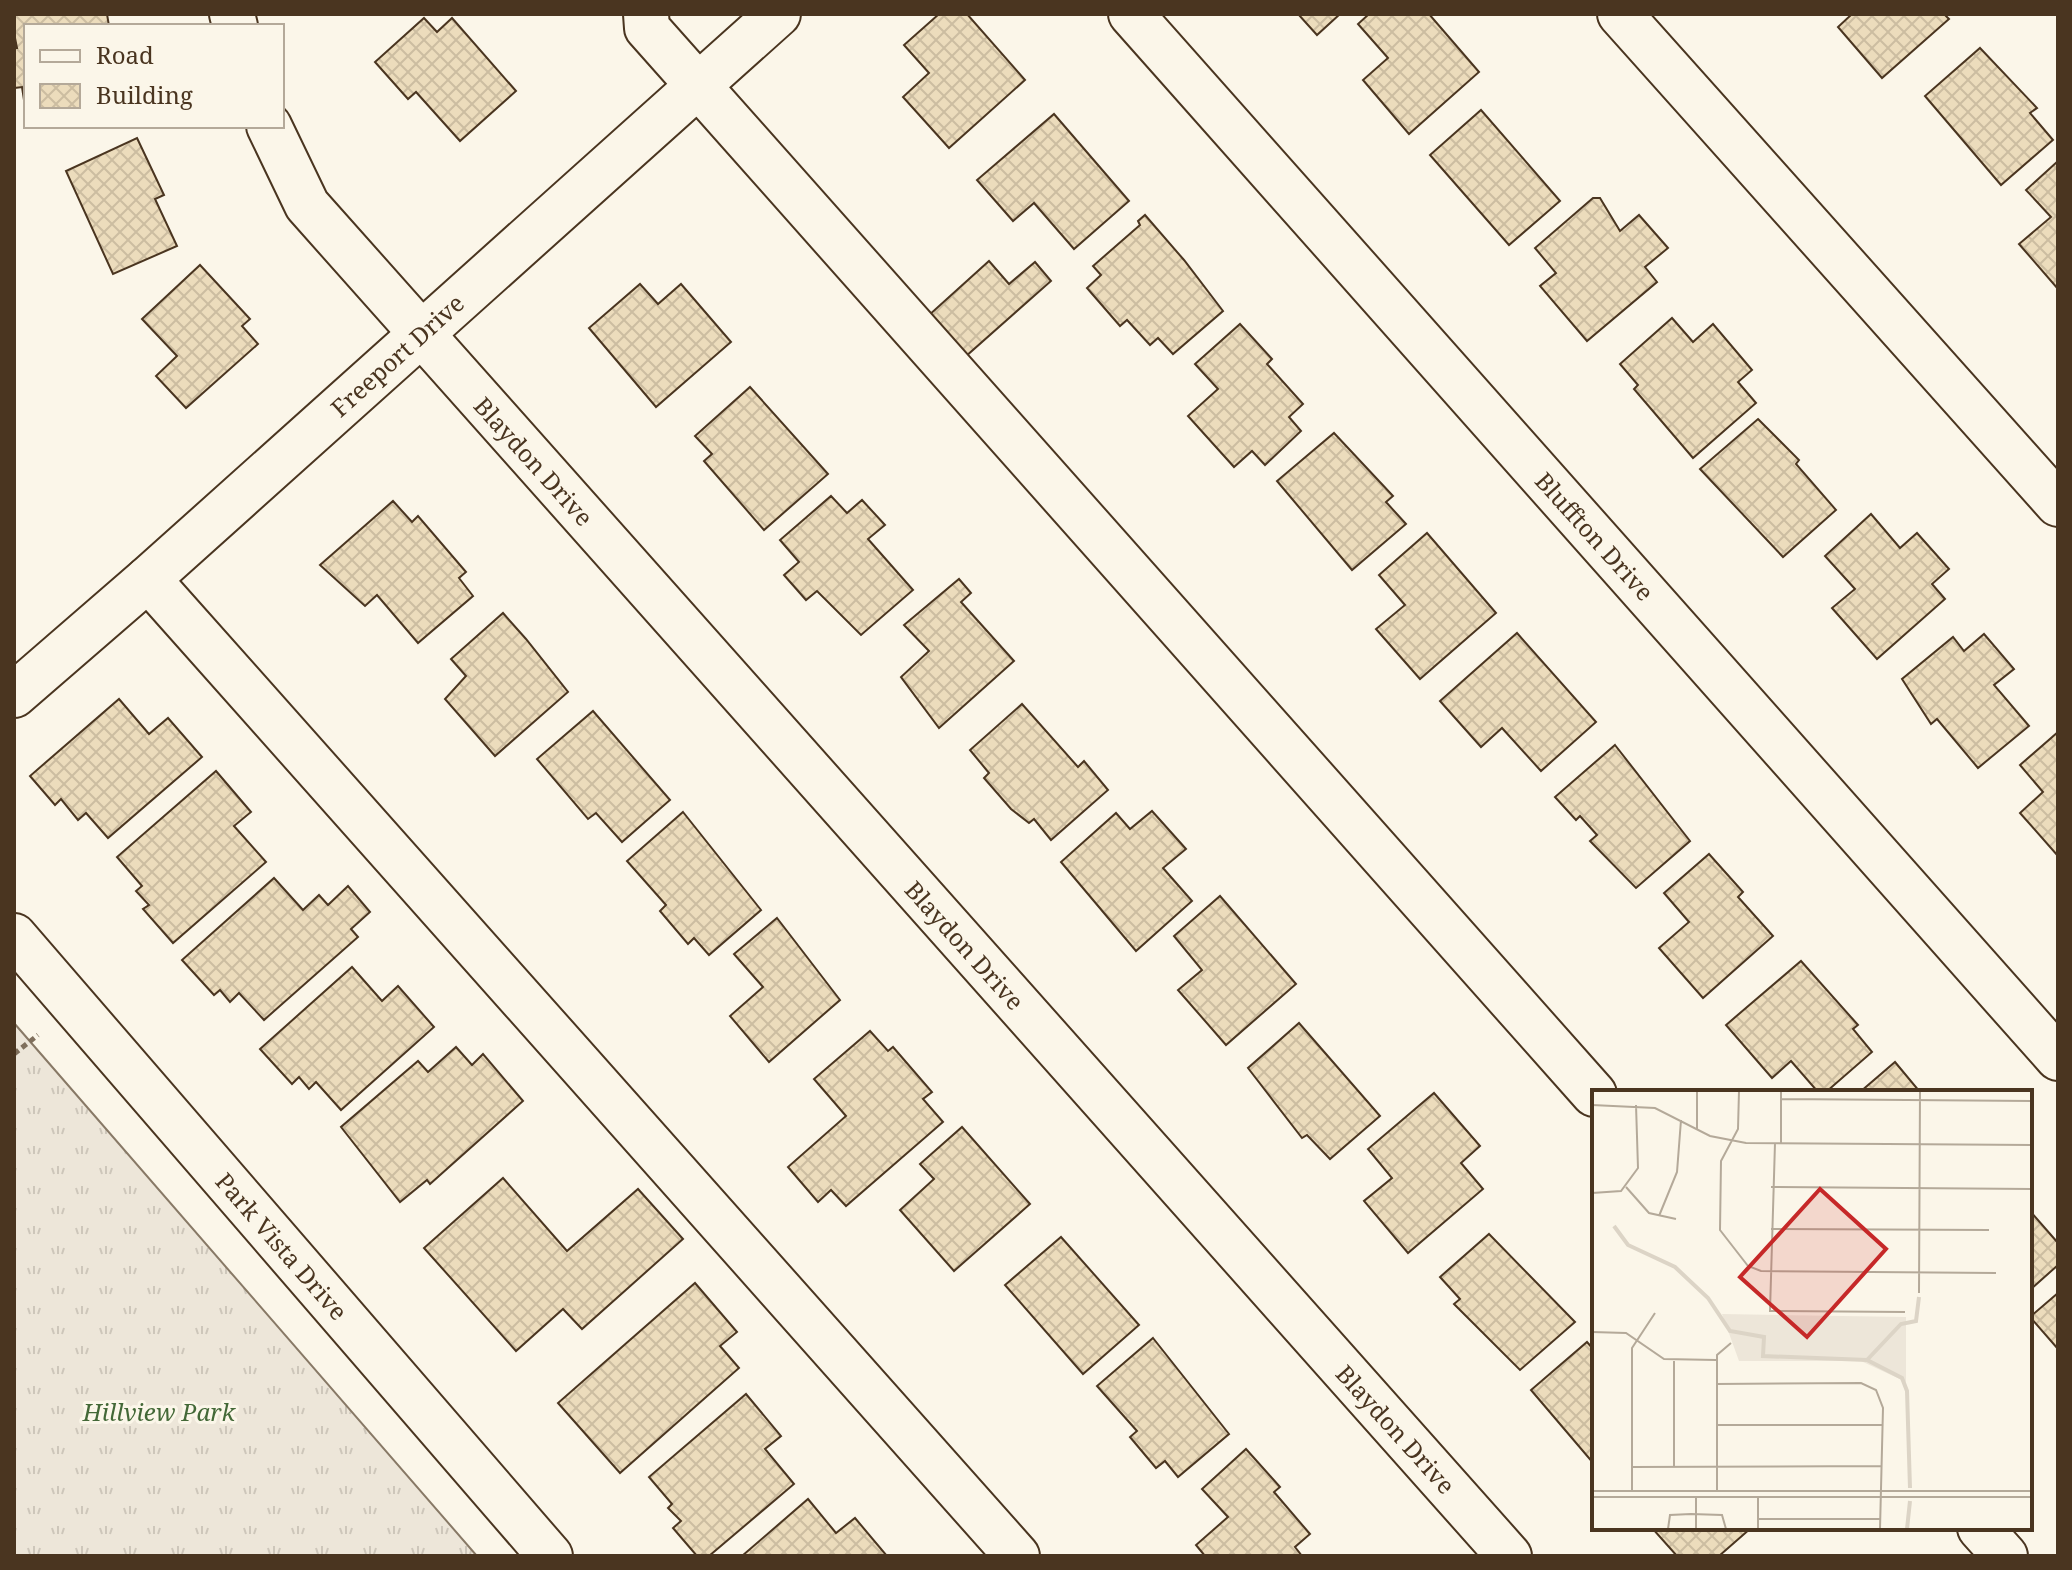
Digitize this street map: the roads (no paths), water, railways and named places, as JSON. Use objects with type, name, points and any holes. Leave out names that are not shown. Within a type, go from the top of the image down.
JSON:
[{"type":"street","points":[[646,14],[647,28],[1592,1092]]},
{"type":"street","name":"Freeport Drive","points":[[14,695],[148,579],[778,14]]},
{"type":"street","name":"Bluffton Drive","points":[[1131,14],[2058,1058]]},
{"type":"street","points":[[1620,14],[2058,504]]},
{"type":"street","name":"Blaydon Drive","points":[[270,128],[307,205],[1509,1556]]},
{"type":"street","points":[[148,579],[1017,1556]]},
{"type":"street","name":"Park Vista Drive","points":[[14,936],[550,1556]]},
{"type":"street","points":[[1982,1530],[2005,1556]]},
{"type":"park label","name":"Hillview Park","points":[[159,1411]]}]
